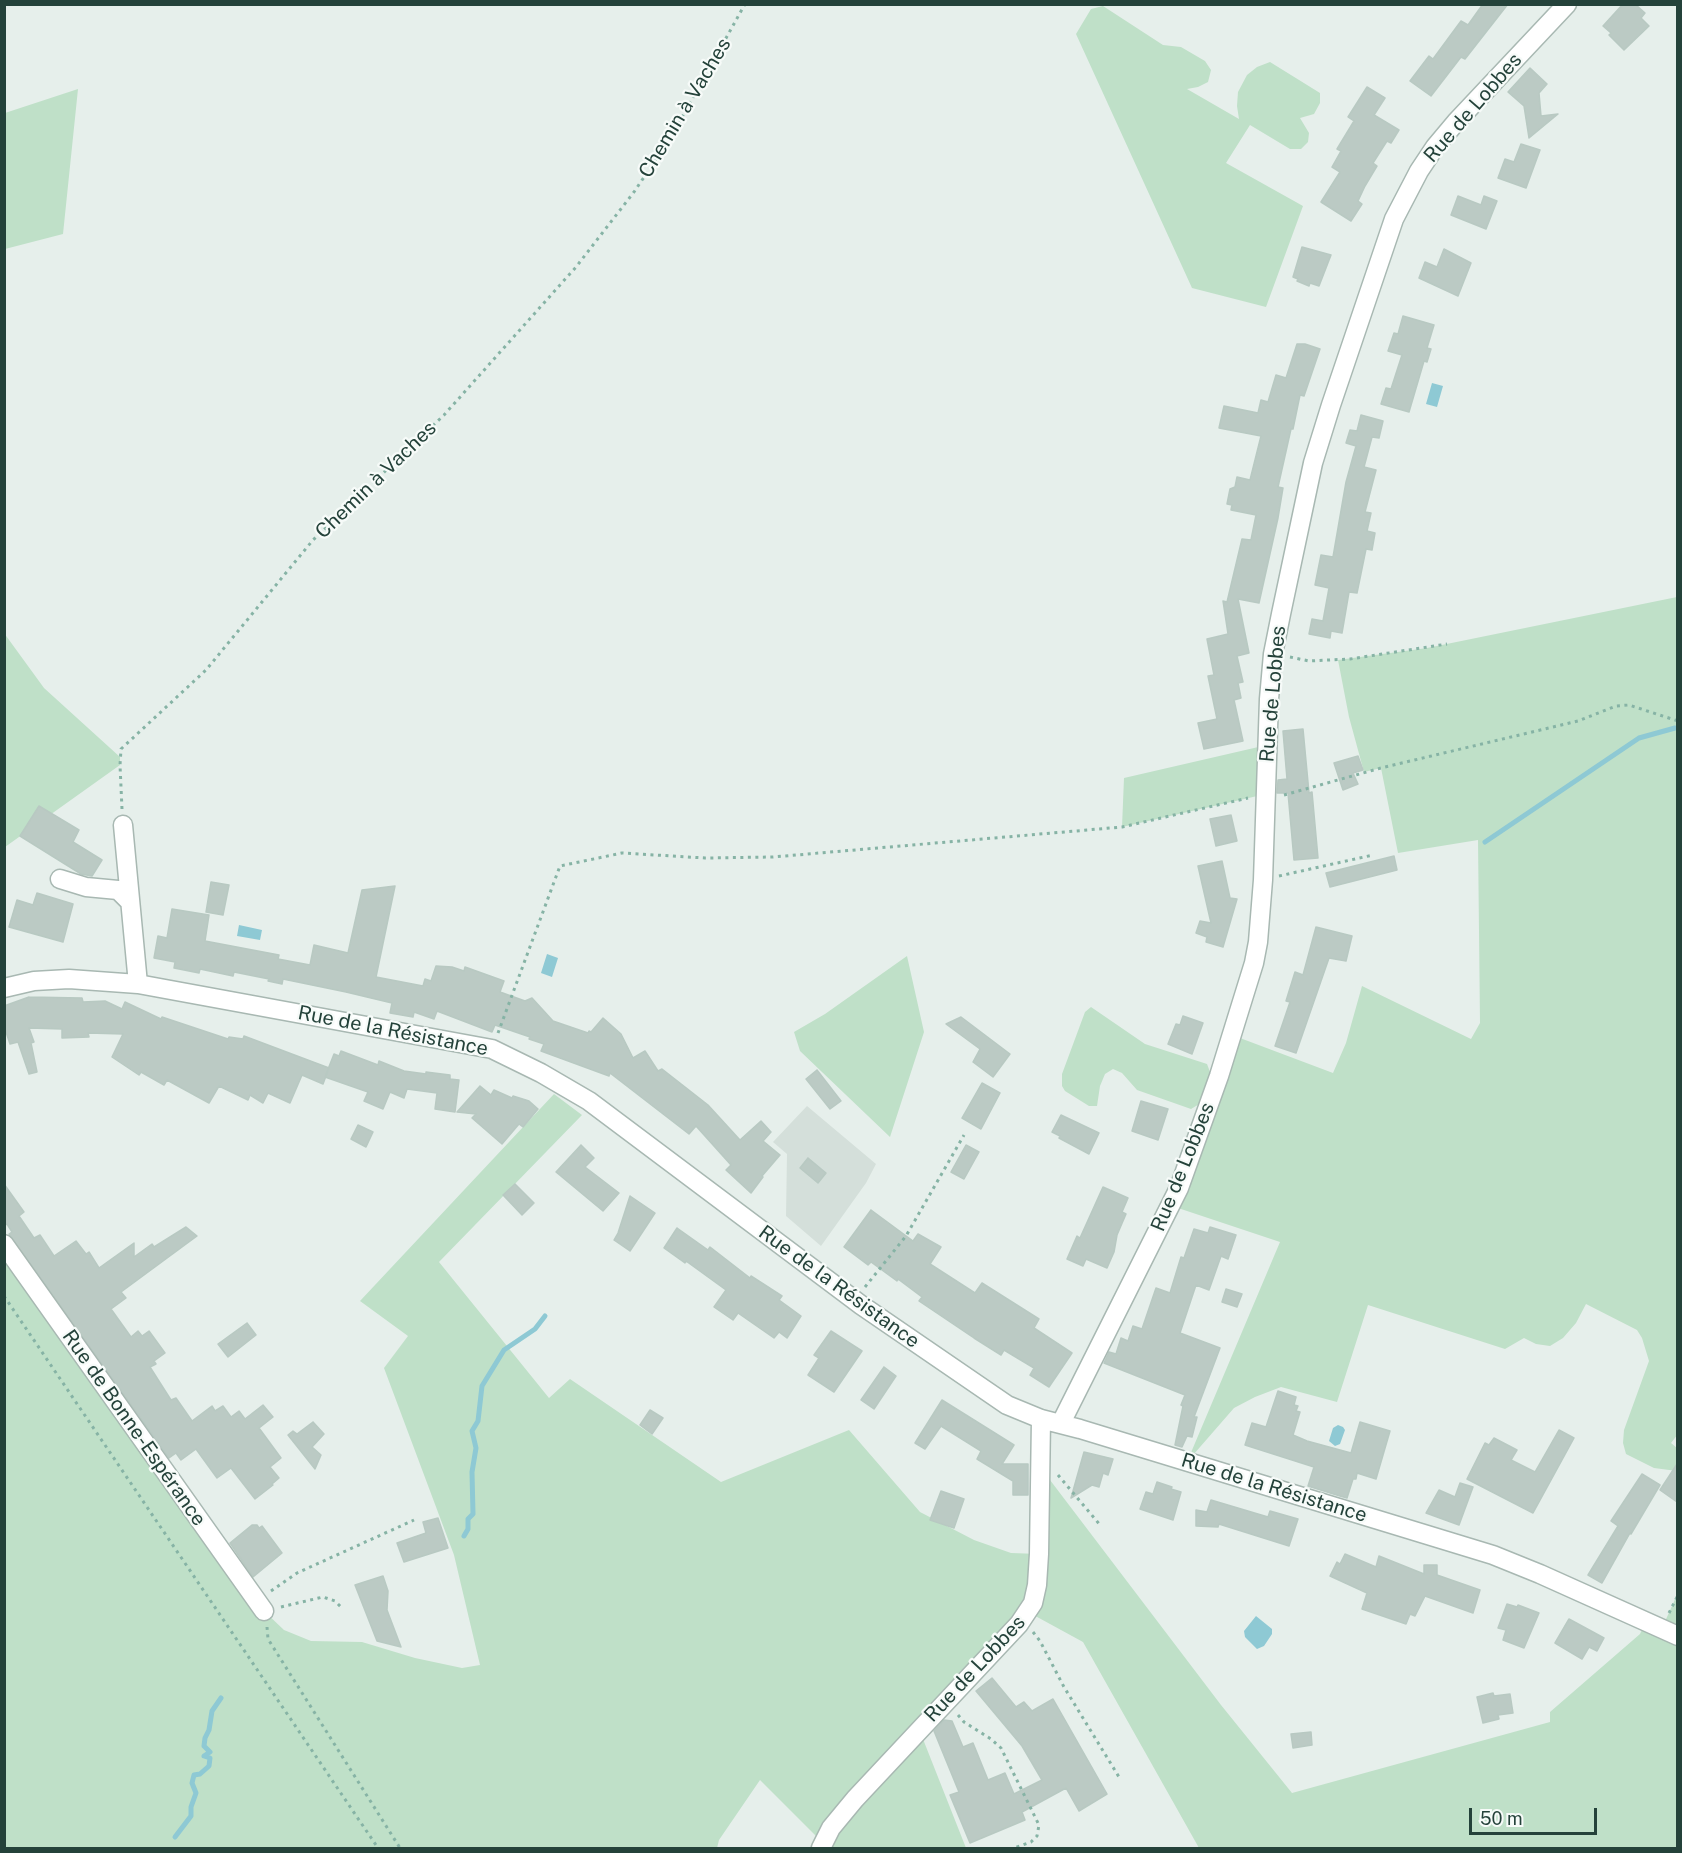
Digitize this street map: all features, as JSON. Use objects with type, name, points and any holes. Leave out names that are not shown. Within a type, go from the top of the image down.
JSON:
[{"type":"street","name":"Rue de Lobbes","points":[[1061,1423],[1179,1188],[1219,1076],[1254,963],[1263,880],[1268,722],[1274,654],[1313,463],[1394,219],[1419,171],[1435,147],[1568,4]]},
{"type":"street","points":[[123,825],[138,984]]},
{"type":"street","points":[[60,879],[86,887],[112,888],[118,890],[130,902]]},
{"type":"street","name":"Rue de la Résistance","points":[[4,988],[34,981],[69,979],[138,984],[492,1049],[541,1073],[589,1101],[854,1300],[983,1391],[1007,1405],[1041,1419],[1061,1423],[1493,1555],[1677,1636]]},
{"type":"street","name":"Rue de Bonne-Espérance","points":[[4,1244],[261,1606]]},
{"type":"street","name":"Rue de Lobbes","points":[[821,1848],[837,1821],[1019,1624],[1033,1603],[1037,1585],[1041,1419]]},
{"type":"path","name":"Chemin à Vaches","points":[[123,825],[120,765],[122,749],[206,670],[313,540],[444,415],[576,267],[634,192],[671,138],[745,4]]},
{"type":"path","points":[[1274,654],[1309,661],[1327,660],[1448,644]]},
{"type":"path","points":[[492,1049],[560,866],[622,853],[705,858],[773,857],[1122,827],[1266,794],[1279,796],[1381,768],[1578,721],[1616,706],[1629,705],[1677,721]]},
{"type":"path","points":[[1263,880],[1373,855]]},
{"type":"path","points":[[854,1300],[901,1244],[964,1135]]},
{"type":"path","points":[[4,1296],[378,1848]]},
{"type":"path","points":[[1041,1455],[1101,1526]]},
{"type":"path","points":[[261,1606],[297,1573],[414,1520]]},
{"type":"path","points":[[261,1606],[323,1597],[335,1601],[342,1608]]},
{"type":"path","points":[[261,1606],[268,1639],[400,1848]]},
{"type":"path","points":[[1019,1624],[1027,1627],[1040,1641],[1064,1687],[1119,1777]]},
{"type":"path","points":[[944,1703],[964,1722],[992,1739],[1001,1749],[1038,1825],[1037,1836],[1030,1842],[1014,1848]]},
{"type":"shaded area","points":[[807,1106],[876,1164],[866,1183],[821,1246],[786,1216],[787,1154],[773,1142]]},
{"type":"green space","points":[[1103,6],[1163,45],[1181,47],[1205,61],[1211,70],[1208,82],[1187,89],[1239,119],[1238,92],[1247,75],[1257,67],[1270,62],[1320,93],[1320,103],[1314,114],[1300,118],[1309,133],[1308,142],[1301,149],[1290,149],[1250,125],[1226,163],[1303,206],[1266,307],[1192,288],[1076,34],[1091,9]]},
{"type":"green space","points":[[78,89],[63,234],[5,249],[5,113]]},
{"type":"green space","points":[[1677,597],[1678,1434],[1671,1443],[1677,1448],[1677,1471],[1654,1468],[1626,1454],[1623,1443],[1624,1430],[1649,1361],[1637,1330],[1586,1304],[1576,1323],[1563,1338],[1550,1346],[1536,1344],[1524,1338],[1505,1349],[1368,1305],[1337,1402],[1281,1387],[1255,1397],[1234,1408],[1187,1462],[1280,1242],[1172,1206],[1232,1035],[1333,1073],[1346,1043],[1362,986],[1471,1039],[1480,1023],[1478,840],[1398,853],[1381,768],[1364,772],[1349,717],[1338,660],[1427,648]]},
{"type":"green space","points":[[4,633],[44,688],[120,757],[120,765],[5,847]]},
{"type":"green space","points":[[1267,745],[1266,794],[1122,827],[1124,778]]},
{"type":"green space","points":[[907,956],[924,1032],[890,1137],[800,1051],[794,1032],[825,1014]]},
{"type":"green space","points":[[1091,1007],[1145,1044],[1207,1064],[1210,1072],[1201,1103],[1191,1109],[1137,1090],[1122,1073],[1113,1069],[1105,1074],[1100,1086],[1097,1106],[1089,1106],[1065,1091],[1062,1086],[1062,1074],[1085,1012]]},
{"type":"green space","points":[[554,1094],[582,1115],[439,1262],[549,1398],[570,1379],[721,1482],[849,1430],[920,1512],[974,1540],[1011,1553],[1039,1554],[1041,1479],[1050,1480],[1221,1705],[1292,1793],[1550,1722],[1550,1712],[1640,1634],[1646,1621],[1662,1628],[1677,1595],[1677,1848],[1199,1848],[1083,1642],[1028,1612],[919,1729],[966,1848],[821,1848],[823,1843],[760,1780],[719,1840],[717,1848],[5,1848],[4,1244],[264,1611],[284,1630],[311,1641],[362,1642],[415,1658],[462,1668],[480,1665],[454,1555],[384,1368],[408,1336],[360,1301]]},
{"type":"water","points":[[1432,383],[1443,386],[1437,407],[1426,404]]},
{"type":"water","points":[[239,925],[262,930],[260,940],[237,936]]},
{"type":"water","points":[[547,954],[558,958],[552,977],[541,973]]},
{"type":"water","points":[[1338,1425],[1345,1430],[1340,1444],[1335,1446],[1329,1441],[1333,1428]]},
{"type":"water","points":[[1256,1616],[1272,1629],[1272,1634],[1264,1646],[1257,1649],[1245,1637],[1244,1631]]},
{"type":"building","points":[[1483,4],[1508,4],[1465,59],[1461,57],[1431,96],[1410,81],[1429,56],[1433,59],[1461,21],[1468,25]]},
{"type":"building","points":[[1623,4],[1635,4],[1645,13],[1641,18],[1649,26],[1624,50],[1603,26]]},
{"type":"building","points":[[1530,68],[1547,84],[1539,93],[1541,116],[1558,114],[1529,138],[1524,106],[1508,92]]},
{"type":"building","points":[[1367,87],[1385,98],[1374,115],[1399,130],[1391,143],[1387,141],[1373,163],[1377,166],[1358,201],[1362,204],[1351,221],[1321,202],[1340,172],[1332,167],[1341,151],[1337,149],[1354,121],[1348,117]]},
{"type":"building","points":[[1521,144],[1540,150],[1526,188],[1498,178],[1505,159],[1514,162]]},
{"type":"building","points":[[1458,196],[1481,205],[1484,196],[1497,201],[1486,229],[1451,215]]},
{"type":"building","points":[[1302,247],[1331,255],[1319,286],[1310,283],[1309,286],[1293,277]]},
{"type":"building","points":[[1444,249],[1471,263],[1458,296],[1419,278],[1425,262],[1437,267]]},
{"type":"building","points":[[1403,316],[1434,325],[1427,348],[1431,349],[1427,362],[1424,361],[1409,412],[1381,404],[1386,388],[1391,389],[1402,355],[1388,351],[1394,333],[1398,334]]},
{"type":"building","points":[[1297,344],[1320,349],[1304,396],[1300,395],[1293,429],[1291,429],[1278,487],[1283,488],[1278,518],[1259,603],[1238,599],[1249,653],[1237,656],[1243,682],[1238,683],[1241,698],[1234,700],[1243,741],[1204,749],[1198,723],[1217,719],[1208,676],[1214,675],[1207,639],[1228,634],[1223,601],[1227,602],[1242,539],[1251,540],[1256,515],[1231,510],[1232,505],[1227,504],[1230,489],[1235,487],[1237,477],[1250,480],[1261,436],[1219,428],[1224,406],[1258,413],[1261,400],[1268,402],[1276,375],[1286,378]]},
{"type":"building","points":[[1361,415],[1383,421],[1379,438],[1372,437],[1364,467],[1376,470],[1365,512],[1371,513],[1367,531],[1375,533],[1372,550],[1366,549],[1357,593],[1349,592],[1342,633],[1331,631],[1330,638],[1309,634],[1312,619],[1323,621],[1329,588],[1315,585],[1321,555],[1333,557],[1346,482],[1356,446],[1346,443],[1350,430],[1357,431]]},
{"type":"building","points":[[1303,729],[1318,858],[1294,860],[1288,793],[1277,793],[1278,780],[1287,779],[1283,731]]},
{"type":"building","points":[[1358,756],[1363,770],[1353,773],[1358,784],[1343,790],[1334,763]]},
{"type":"building","points":[[39,806],[79,830],[73,842],[102,860],[92,876],[81,874],[20,836]]},
{"type":"building","points":[[1231,815],[1237,841],[1216,846],[1210,819]]},
{"type":"building","points":[[1394,856],[1397,870],[1330,887],[1326,873]]},
{"type":"building","points":[[1222,861],[1230,898],[1237,899],[1223,947],[1206,942],[1207,937],[1196,933],[1200,921],[1211,923],[1198,866]]},
{"type":"building","points":[[211,882],[229,885],[223,915],[206,912]]},
{"type":"building","points":[[395,886],[376,977],[423,986],[425,979],[431,981],[436,966],[452,967],[464,971],[465,967],[504,981],[500,992],[525,1001],[532,998],[553,1021],[588,1033],[603,1018],[621,1034],[633,1058],[645,1051],[658,1071],[662,1069],[708,1105],[740,1140],[761,1121],[771,1132],[763,1141],[780,1155],[751,1193],[726,1170],[731,1165],[696,1126],[689,1134],[610,1073],[609,1076],[541,1051],[544,1044],[529,1039],[530,1037],[495,1025],[492,1032],[437,1011],[434,1019],[414,1012],[413,1017],[390,1013],[392,1003],[346,992],[283,979],[282,984],[234,972],[233,976],[200,969],[199,973],[174,968],[175,962],[154,958],[158,936],[167,938],[172,909],[209,915],[205,941],[279,955],[278,959],[310,965],[314,945],[348,953],[362,890]]},
{"type":"building","points":[[37,893],[73,904],[63,942],[9,927],[17,900],[33,905]]},
{"type":"building","points":[[1316,927],[1352,936],[1346,961],[1329,958],[1296,1053],[1275,1046],[1290,1002],[1286,1001],[1295,972],[1303,975]]},
{"type":"building","points":[[29,997],[82,998],[83,1002],[105,1001],[122,1009],[125,1002],[161,1019],[162,1017],[228,1039],[229,1037],[243,1039],[244,1036],[329,1068],[323,1084],[302,1075],[290,1103],[268,1093],[263,1103],[250,1095],[248,1100],[219,1086],[209,1103],[167,1080],[164,1085],[141,1072],[139,1075],[112,1057],[123,1034],[88,1033],[89,1037],[62,1038],[62,1029],[29,1028],[34,1042],[31,1043],[37,1072],[29,1074],[18,1042],[10,1044],[4,1026],[4,1006]]},
{"type":"building","points":[[1183,1016],[1203,1023],[1192,1054],[1168,1044],[1176,1024],[1180,1025]]},
{"type":"building","points":[[961,1017],[1010,1054],[993,1077],[973,1062],[980,1049],[946,1024]]},
{"type":"building","points":[[341,1051],[378,1065],[379,1061],[404,1071],[450,1075],[450,1079],[459,1080],[455,1112],[435,1109],[437,1093],[407,1089],[404,1098],[390,1092],[383,1109],[364,1101],[368,1092],[325,1077],[334,1054],[339,1056]]},
{"type":"building","points":[[817,1070],[841,1101],[830,1109],[806,1079]]},
{"type":"building","points":[[982,1083],[1000,1093],[981,1129],[962,1118]]},
{"type":"building","points":[[480,1086],[491,1095],[494,1090],[512,1098],[513,1096],[529,1101],[538,1109],[523,1127],[519,1124],[502,1144],[472,1118],[476,1114],[457,1112]]},
{"type":"building","points":[[1141,1101],[1168,1109],[1158,1140],[1132,1131]]},
{"type":"building","points":[[1061,1115],[1099,1133],[1089,1154],[1052,1132]]},
{"type":"building","points":[[358,1125],[373,1132],[366,1147],[351,1139]]},
{"type":"building","points":[[581,1145],[594,1158],[585,1167],[619,1193],[603,1211],[556,1172]]},
{"type":"building","points":[[966,1145],[979,1152],[964,1179],[951,1172]]},
{"type":"building","points":[[808,1158],[826,1173],[818,1183],[800,1168]]},
{"type":"building","points":[[4,1184],[24,1212],[19,1216],[34,1238],[40,1235],[54,1256],[76,1241],[86,1254],[89,1252],[99,1268],[134,1243],[134,1257],[152,1244],[154,1247],[186,1227],[197,1236],[121,1292],[126,1298],[111,1309],[131,1337],[138,1331],[142,1336],[149,1331],[165,1353],[154,1361],[156,1364],[150,1367],[171,1400],[176,1398],[192,1421],[212,1406],[215,1411],[223,1406],[231,1417],[239,1411],[245,1419],[263,1405],[273,1417],[259,1428],[281,1458],[270,1467],[279,1478],[273,1485],[255,1499],[231,1468],[217,1478],[196,1449],[181,1460],[176,1453],[169,1458],[9,1234],[12,1232],[7,1224],[4,1226]]},
{"type":"building","points":[[515,1184],[534,1203],[522,1215],[503,1195]]},
{"type":"building","points":[[1103,1187],[1128,1198],[1122,1212],[1126,1214],[1107,1268],[1086,1259],[1083,1266],[1067,1259],[1077,1236],[1080,1238]]},
{"type":"building","points":[[630,1196],[655,1213],[630,1251],[614,1240]]},
{"type":"building","points":[[871,1210],[913,1241],[918,1234],[941,1247],[930,1264],[975,1293],[982,1283],[1039,1319],[1034,1328],[1072,1353],[1049,1387],[1030,1375],[1034,1368],[1004,1350],[1001,1355],[974,1338],[919,1301],[922,1297],[898,1279],[897,1281],[871,1262],[868,1265],[844,1247]]},
{"type":"building","points":[[1210,1227],[1236,1235],[1228,1259],[1221,1256],[1209,1290],[1196,1285],[1180,1333],[1220,1348],[1194,1417],[1197,1417],[1192,1437],[1187,1436],[1182,1447],[1175,1445],[1183,1406],[1181,1405],[1185,1395],[1104,1363],[1109,1352],[1116,1354],[1121,1338],[1128,1341],[1133,1326],[1142,1329],[1156,1288],[1170,1293],[1181,1257],[1184,1258],[1194,1229],[1208,1233]]},
{"type":"building","points":[[677,1228],[708,1250],[710,1247],[750,1278],[751,1276],[782,1296],[779,1300],[801,1316],[787,1338],[779,1332],[774,1338],[738,1313],[733,1320],[714,1307],[726,1290],[664,1248]]},
{"type":"building","points":[[1226,1289],[1242,1294],[1237,1307],[1222,1302]]},
{"type":"building","points":[[247,1323],[256,1335],[228,1357],[218,1344]]},
{"type":"building","points":[[831,1331],[862,1351],[834,1392],[808,1375],[819,1358],[814,1355]]},
{"type":"building","points":[[884,1367],[896,1376],[874,1409],[861,1400]]},
{"type":"building","points":[[1278,1391],[1296,1397],[1294,1405],[1298,1406],[1296,1411],[1300,1412],[1293,1435],[1307,1441],[1351,1453],[1360,1422],[1390,1431],[1376,1479],[1357,1473],[1347,1498],[1308,1486],[1314,1467],[1245,1445],[1252,1423],[1266,1427]]},
{"type":"building","points":[[942,1400],[1014,1445],[1002,1464],[1028,1464],[1028,1495],[1013,1495],[1013,1481],[977,1459],[981,1451],[941,1426],[925,1449],[915,1443]]},
{"type":"building","points":[[650,1410],[663,1418],[652,1434],[640,1425]]},
{"type":"building","points":[[313,1422],[324,1434],[312,1447],[321,1455],[315,1469],[288,1435],[293,1431],[297,1434]]},
{"type":"building","points":[[1559,1430],[1574,1438],[1533,1513],[1467,1479],[1485,1443],[1489,1445],[1494,1438],[1517,1450],[1511,1460],[1535,1472]]},
{"type":"building","points":[[1084,1452],[1113,1459],[1108,1475],[1103,1473],[1099,1487],[1092,1485],[1071,1498]]},
{"type":"building","points":[[1677,1464],[1677,1502],[1660,1490]]},
{"type":"building","points":[[1642,1474],[1660,1485],[1602,1583],[1588,1575],[1618,1526],[1611,1521]]},
{"type":"building","points":[[1157,1482],[1181,1492],[1173,1520],[1140,1509],[1146,1492],[1153,1494]]},
{"type":"building","points":[[1460,1483],[1473,1487],[1459,1525],[1426,1513],[1439,1490],[1455,1497]]},
{"type":"building","points":[[941,1491],[964,1499],[954,1528],[930,1520]]},
{"type":"building","points":[[1211,1500],[1268,1517],[1270,1511],[1298,1519],[1289,1546],[1219,1524],[1218,1527],[1196,1526],[1196,1510],[1207,1512]]},
{"type":"building","points":[[438,1518],[448,1548],[404,1562],[397,1543],[426,1533],[423,1522]]},
{"type":"building","points":[[252,1525],[257,1525],[259,1528],[262,1526],[282,1553],[253,1577],[230,1543]]},
{"type":"building","points":[[1345,1554],[1376,1567],[1379,1556],[1424,1574],[1424,1565],[1437,1565],[1437,1575],[1480,1590],[1473,1613],[1425,1596],[1415,1616],[1410,1614],[1406,1624],[1362,1609],[1367,1593],[1330,1576],[1337,1562],[1340,1564]]},
{"type":"building","points":[[383,1576],[388,1591],[387,1610],[401,1647],[377,1641],[355,1585]]},
{"type":"building","points":[[1507,1604],[1517,1607],[1518,1605],[1539,1613],[1524,1648],[1503,1640],[1506,1630],[1498,1628]]},
{"type":"building","points":[[1569,1619],[1604,1638],[1597,1651],[1589,1647],[1582,1659],[1555,1643]]},
{"type":"building","points":[[992,1678],[1016,1707],[1024,1702],[1032,1711],[1053,1699],[1107,1794],[1079,1811],[1066,1788],[1022,1812],[1025,1820],[970,1843],[950,1795],[959,1792],[934,1731],[944,1720],[952,1721],[963,1747],[973,1743],[988,1780],[1005,1773],[1014,1794],[1042,1780],[1022,1746],[976,1691]]},
{"type":"building","points":[[1493,1693],[1494,1696],[1510,1694],[1513,1713],[1498,1715],[1499,1719],[1483,1723],[1477,1697]]},
{"type":"building","points":[[1311,1732],[1312,1745],[1293,1748],[1291,1734]]},
{"type":"waterway","points":[[1485,842],[1639,738],[1675,728]]},
{"type":"waterway","points":[[464,1536],[468,1529],[468,1519],[473,1514],[472,1472],[476,1448],[472,1431],[478,1421],[482,1386],[504,1350],[535,1329],[545,1316]]},
{"type":"waterway","points":[[175,1837],[191,1816],[191,1807],[196,1793],[192,1783],[194,1775],[200,1774],[209,1766],[210,1758],[204,1756],[210,1752],[204,1746],[205,1738],[209,1730],[212,1711],[221,1698]]}]
